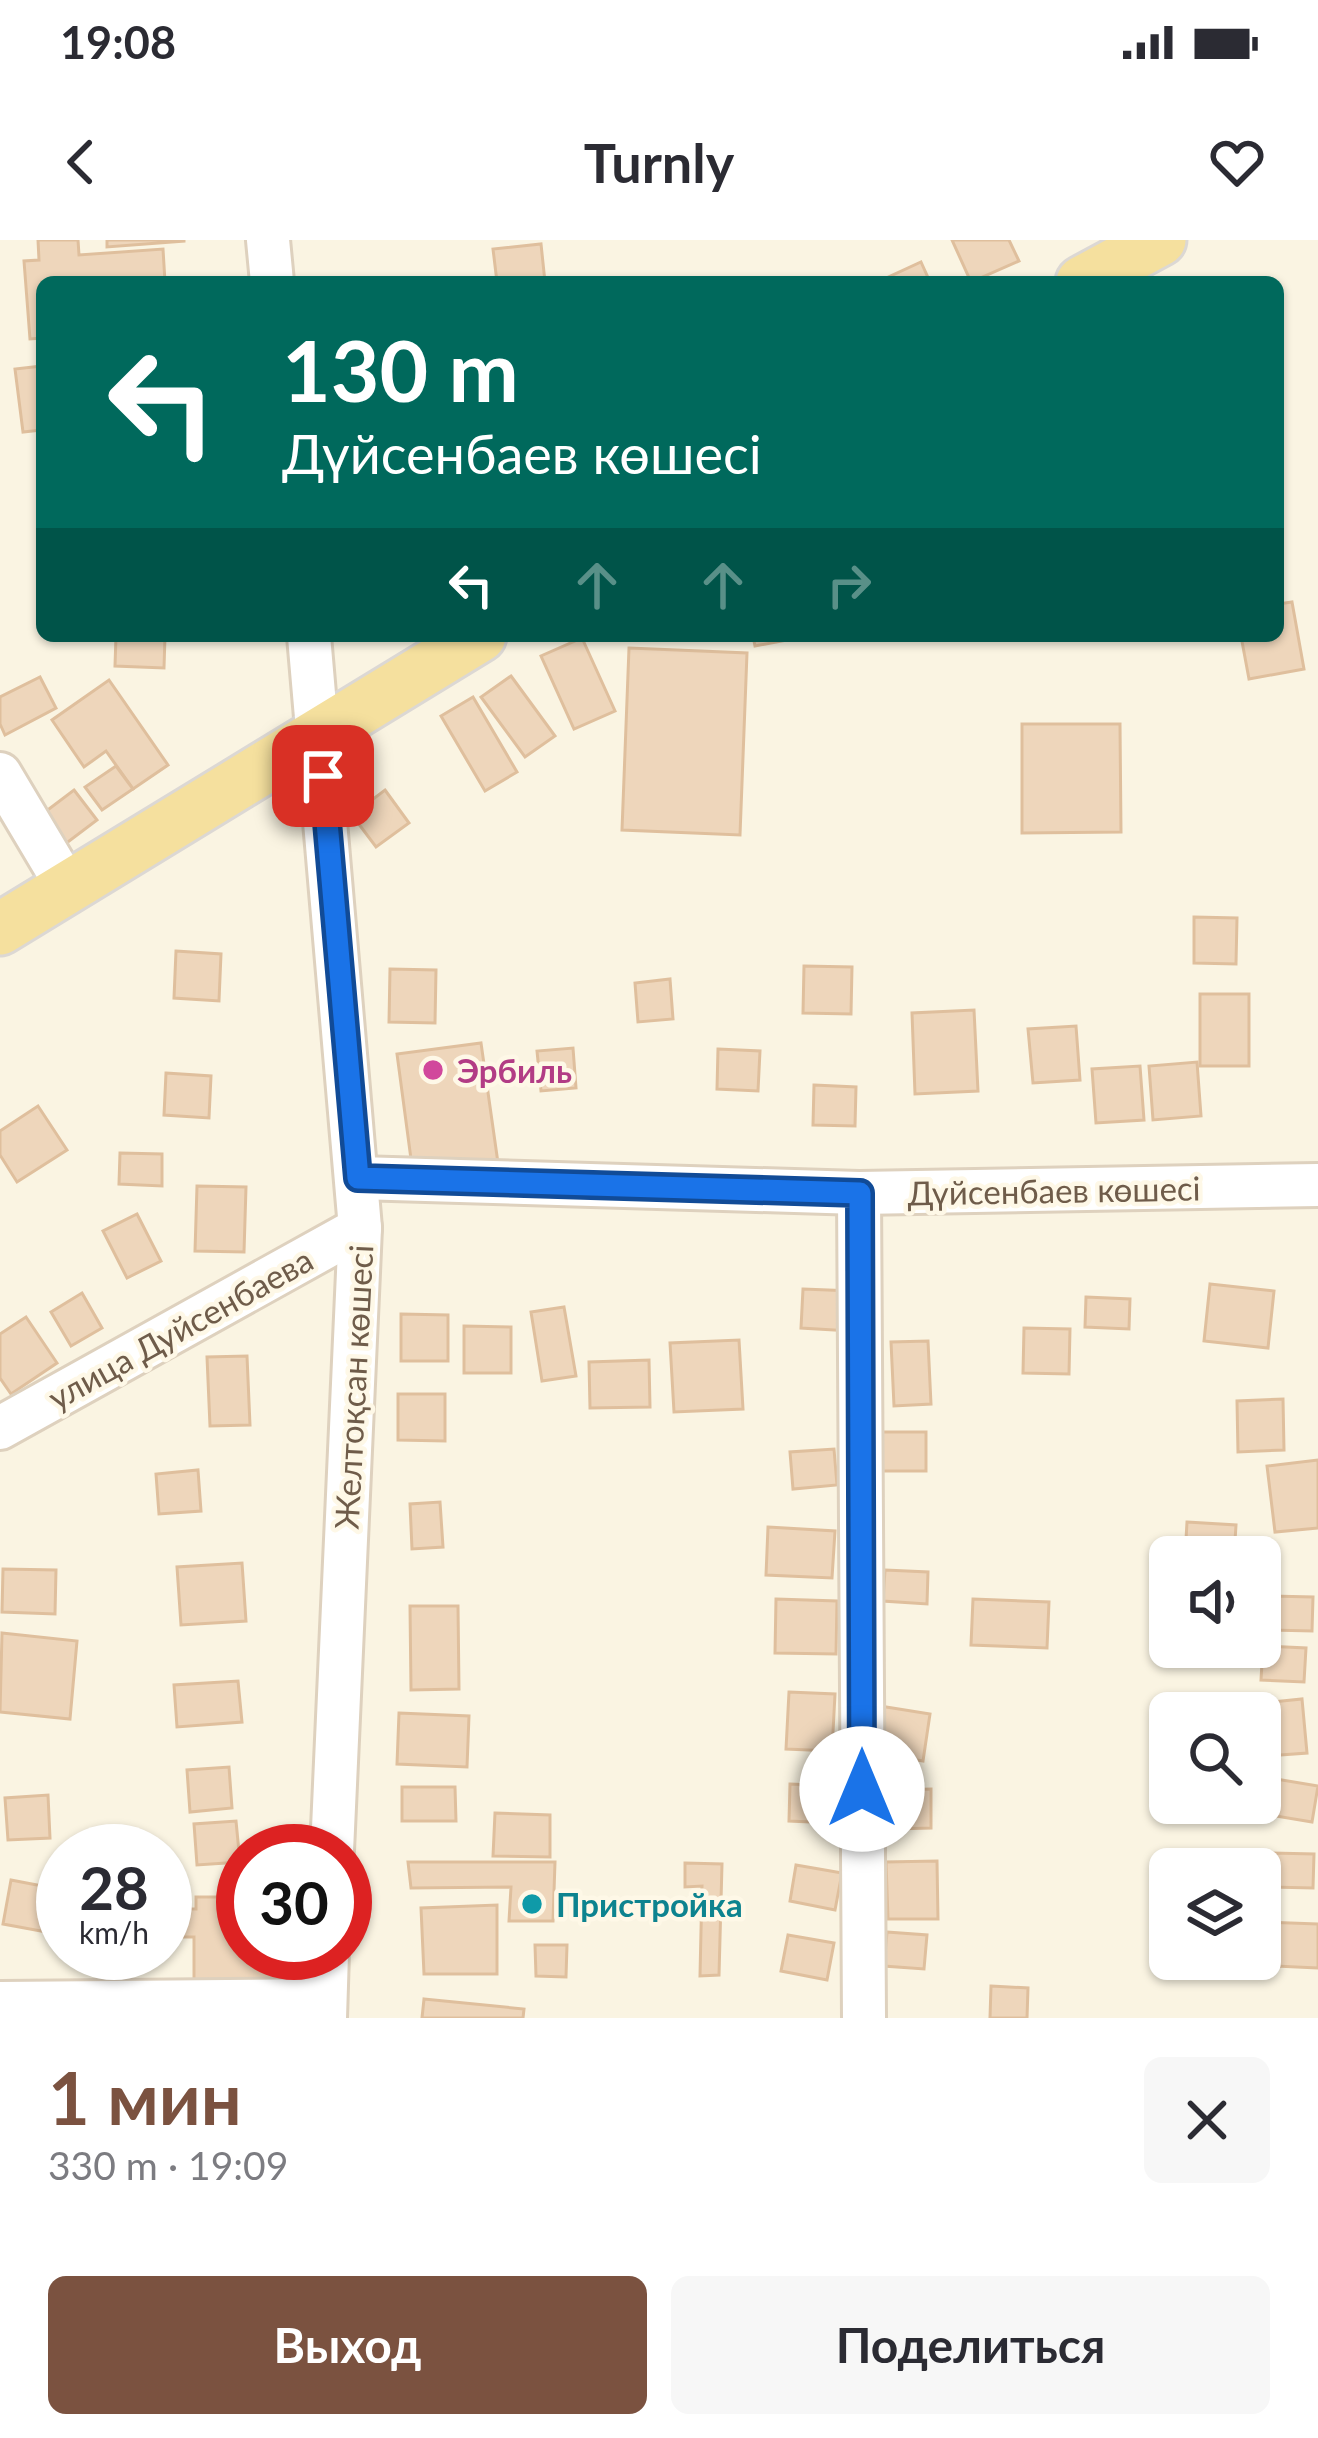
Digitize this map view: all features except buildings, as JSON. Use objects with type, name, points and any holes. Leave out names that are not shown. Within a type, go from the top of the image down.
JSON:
[{"type":"main road","points":[[1093,276],[1160,240]]},
{"type":"main road","points":[[0,928],[470,642]]},
{"type":"street","points":[[268,240],[271,276]]},
{"type":"street","name":"Желтоқсан көшесі","points":[[310,642],[360,1228],[333,1824]]},
{"type":"street","points":[[0,774],[69,890]]},
{"type":"street","name":"Дүйсенбаев көшесі","points":[[358,1178],[860,1193],[1318,1185]]},
{"type":"street","points":[[860,1193],[864,2018]]},
{"type":"street","name":"улица Дуйсенбаева","points":[[0,1428],[360,1228]]},
{"type":"street","points":[[0,2003],[325,2009]]},
{"type":"place","name":"Эрбиль","points":[[433,1070]]},
{"type":"place","name":"Пристройка","points":[[532,1904]]},
{"type":"route","points":[[323,776],[358,1178],[860,1193],[862,1789]]}]
